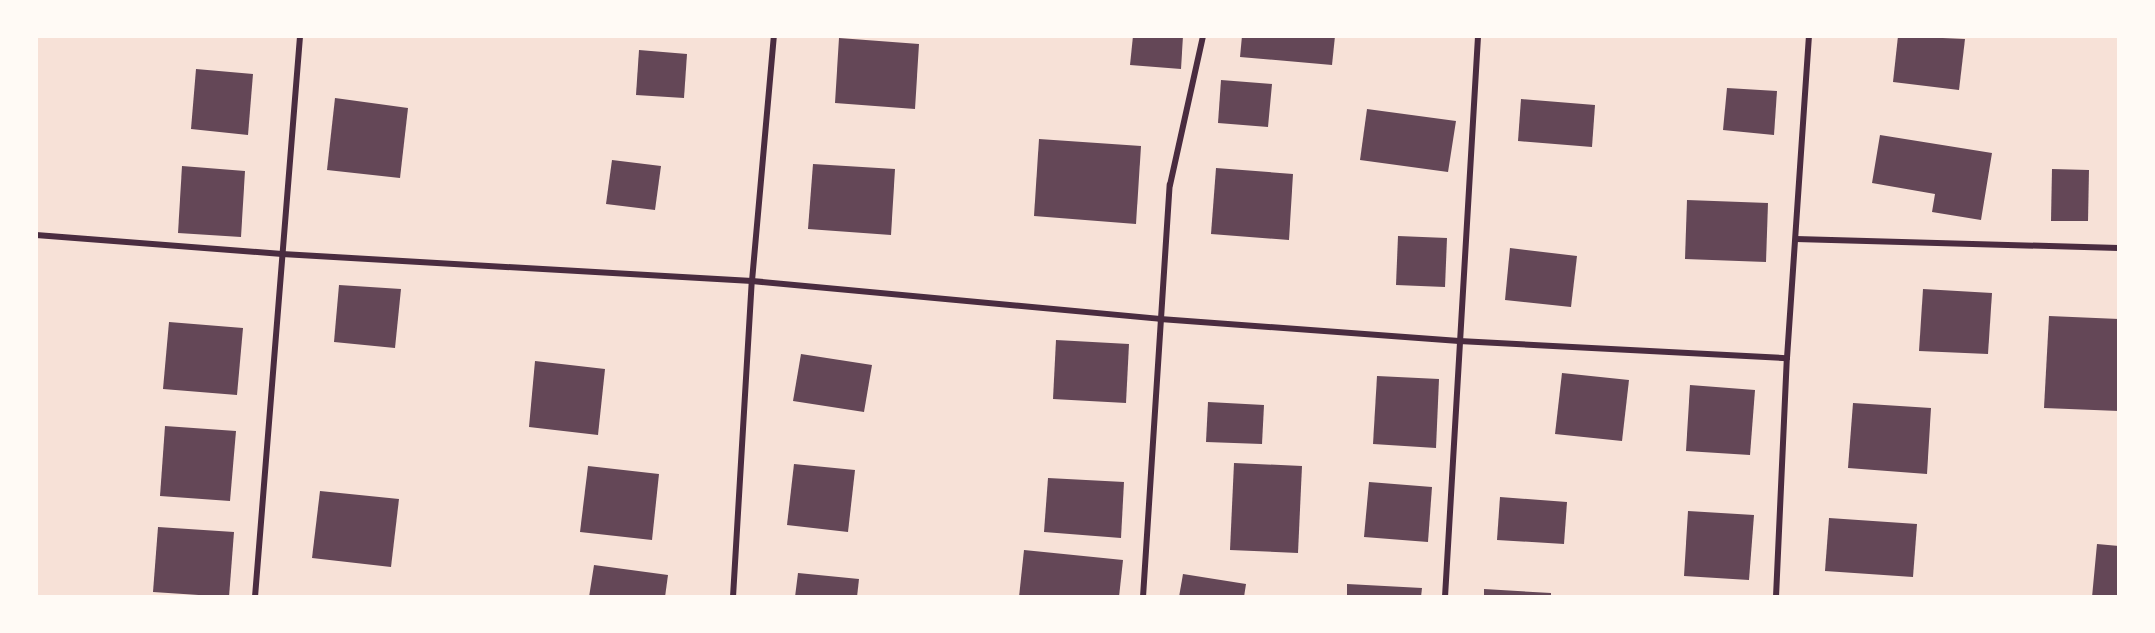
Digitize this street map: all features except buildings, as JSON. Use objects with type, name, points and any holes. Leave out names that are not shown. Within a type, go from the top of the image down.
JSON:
[{"type":"street","points":[[255,597],[300,36]]},
{"type":"street","points":[[734,597],[752,281],[774,36]]},
{"type":"street","points":[[1143,597],[1170,185],[1203,36]]},
{"type":"street","points":[[1445,597],[1478,36]]},
{"type":"street","points":[[1776,597],[1787,358],[1809,36]]},
{"type":"street","points":[[36,235],[282,254],[752,281],[1160,319],[1459,341],[1787,358]]},
{"type":"street","points":[[1796,239],[2119,248]]}]
